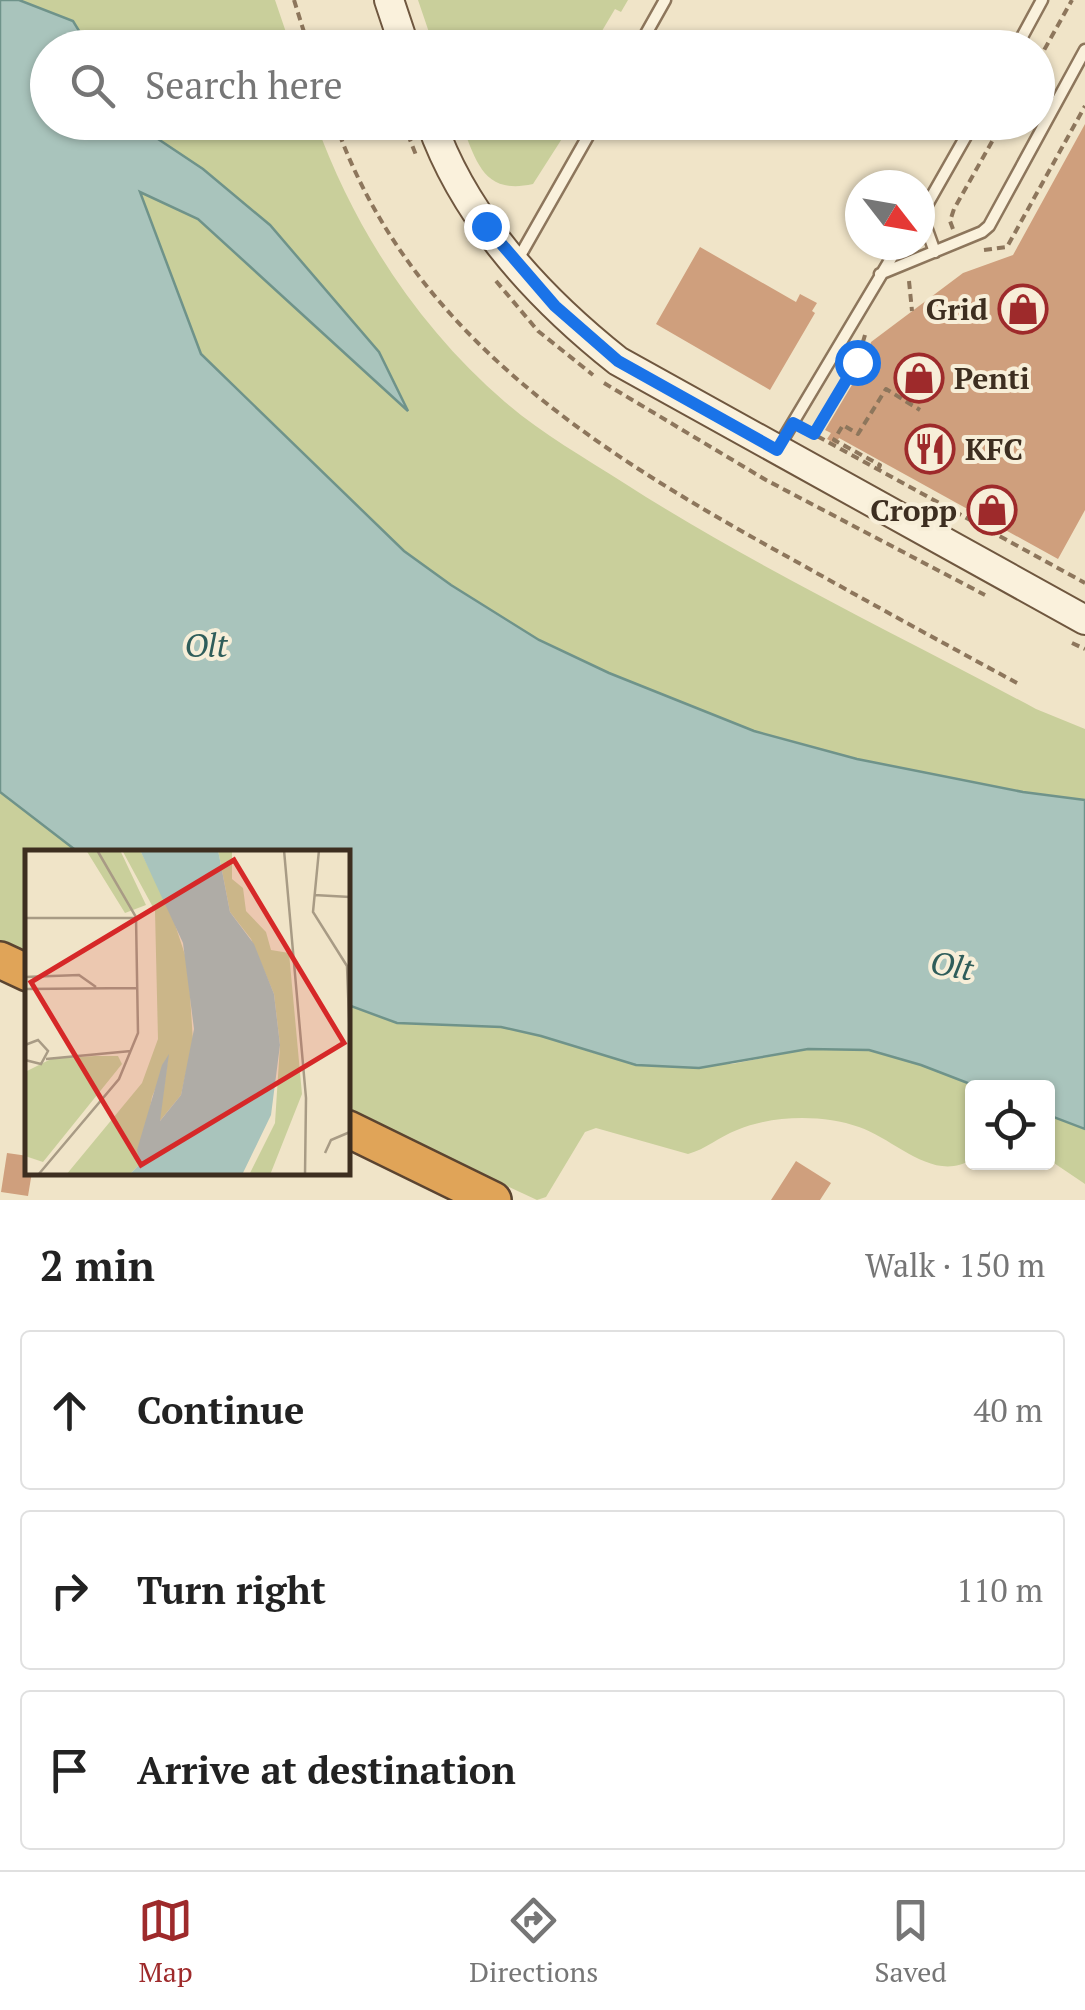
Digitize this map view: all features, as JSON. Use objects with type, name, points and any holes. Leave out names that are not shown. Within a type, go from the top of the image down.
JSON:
[{"type":"highway","points":[[0,960],[25,972]]},
{"type":"highway","points":[[350,1130],[493,1200]]},
{"type":"main road","points":[[389,0],[400,30]]},
{"type":"main road","points":[[440,140],[486,226],[516,264],[580,331],[618,361],[1085,620]]},
{"type":"lane","points":[[648,30],[665,0]]},
{"type":"lane","points":[[1026,30],[1042,0]]},
{"type":"lane","points":[[1055,105],[1085,50]]},
{"type":"lane","points":[[516,264],[586,140]]},
{"type":"lane","points":[[935,192],[964,140]]},
{"type":"lane","points":[[935,252],[989,226],[1036,140]]},
{"type":"lane","points":[[777,450],[889,260]]},
{"type":"lane","points":[[880,274],[915,260]]},
{"type":"path","points":[[294,0],[303,30]]},
{"type":"path","points":[[1055,30],[1072,0]]},
{"type":"path","points":[[978,251],[1007,247],[1085,106]]},
{"type":"path","points":[[343,140],[396,247],[443,307],[499,366],[546,406],[724,522],[1016,683]]},
{"type":"path","points":[[958,242],[950,221],[954,209],[993,140]]},
{"type":"path","points":[[909,279],[912,311]]},
{"type":"path","points":[[814,434],[857,362],[870,327]]},
{"type":"path","points":[[878,470],[880,465],[834,440],[842,425],[858,434],[886,389],[920,410]]},
{"type":"path","points":[[793,423],[1085,584]]},
{"type":"green space","points":[[19,0],[275,0],[285,30],[79,30],[73,21]]},
{"type":"green space","points":[[418,0],[628,0],[621,12],[615,9],[603,30],[428,30]]},
{"type":"green space","points":[[160,140],[323,140],[349,201],[392,274],[445,342],[505,402],[563,444],[724,543],[1036,709],[1085,729],[1085,800],[1023,792],[857,759],[754,731],[609,673],[539,640],[451,585],[404,551],[201,353],[139,191],[198,218],[405,408],[270,225],[203,169]]},
{"type":"green space","points":[[468,140],[561,140],[533,184],[503,185],[492,180]]},
{"type":"green space","points":[[0,792],[75,850],[25,850],[25,954],[0,942]]},
{"type":"green space","points":[[350,1006],[397,1023],[501,1027],[597,1054],[732,1064],[808,1049],[869,1050],[965,1082],[965,1162],[958,1165],[929,1163],[859,1127],[814,1118],[751,1125],[688,1154],[596,1128],[585,1132],[546,1197],[537,1200],[350,1113]]},
{"type":"green space","points":[[1055,1118],[1085,1129],[1085,1184],[1055,1164]]},
{"type":"water","name":"Olt","points":[[0,0],[19,0],[73,21],[79,30],[30,30],[30,140],[160,140],[203,169],[270,225],[379,352],[408,411],[198,219],[140,192],[201,354],[404,551],[539,640],[609,673],[754,731],[857,759],[1023,792],[1085,800],[1085,1129],[1055,1118],[1055,1080],[965,1082],[869,1050],[808,1049],[699,1068],[636,1065],[501,1027],[397,1023],[350,1006],[350,850],[75,850],[0,792]]},
{"type":"building","points":[[1085,124],[1085,510],[1058,559],[839,438],[836,444],[827,439],[831,433],[825,430],[868,358],[871,342],[963,273],[1013,255]]},
{"type":"building","points":[[700,247],[796,302],[800,294],[817,303],[770,390],[656,324]]},
{"type":"building","points":[[7,1153],[25,1156],[25,1175],[32,1175],[28,1196],[1,1192]]},
{"type":"building","points":[[796,1161],[831,1183],[820,1200],[771,1200]]},
{"type":"place","name":"Grid","points":[[1023,309]]},
{"type":"place","name":"Penti","points":[[919,378]]},
{"type":"place","name":"KFC","points":[[930,449]]},
{"type":"place","name":"Cropp","points":[[992,510]]},
{"type":"route","points":[[486,226],[555,306],[618,361],[777,450],[793,423],[814,434],[857,362]]}]
